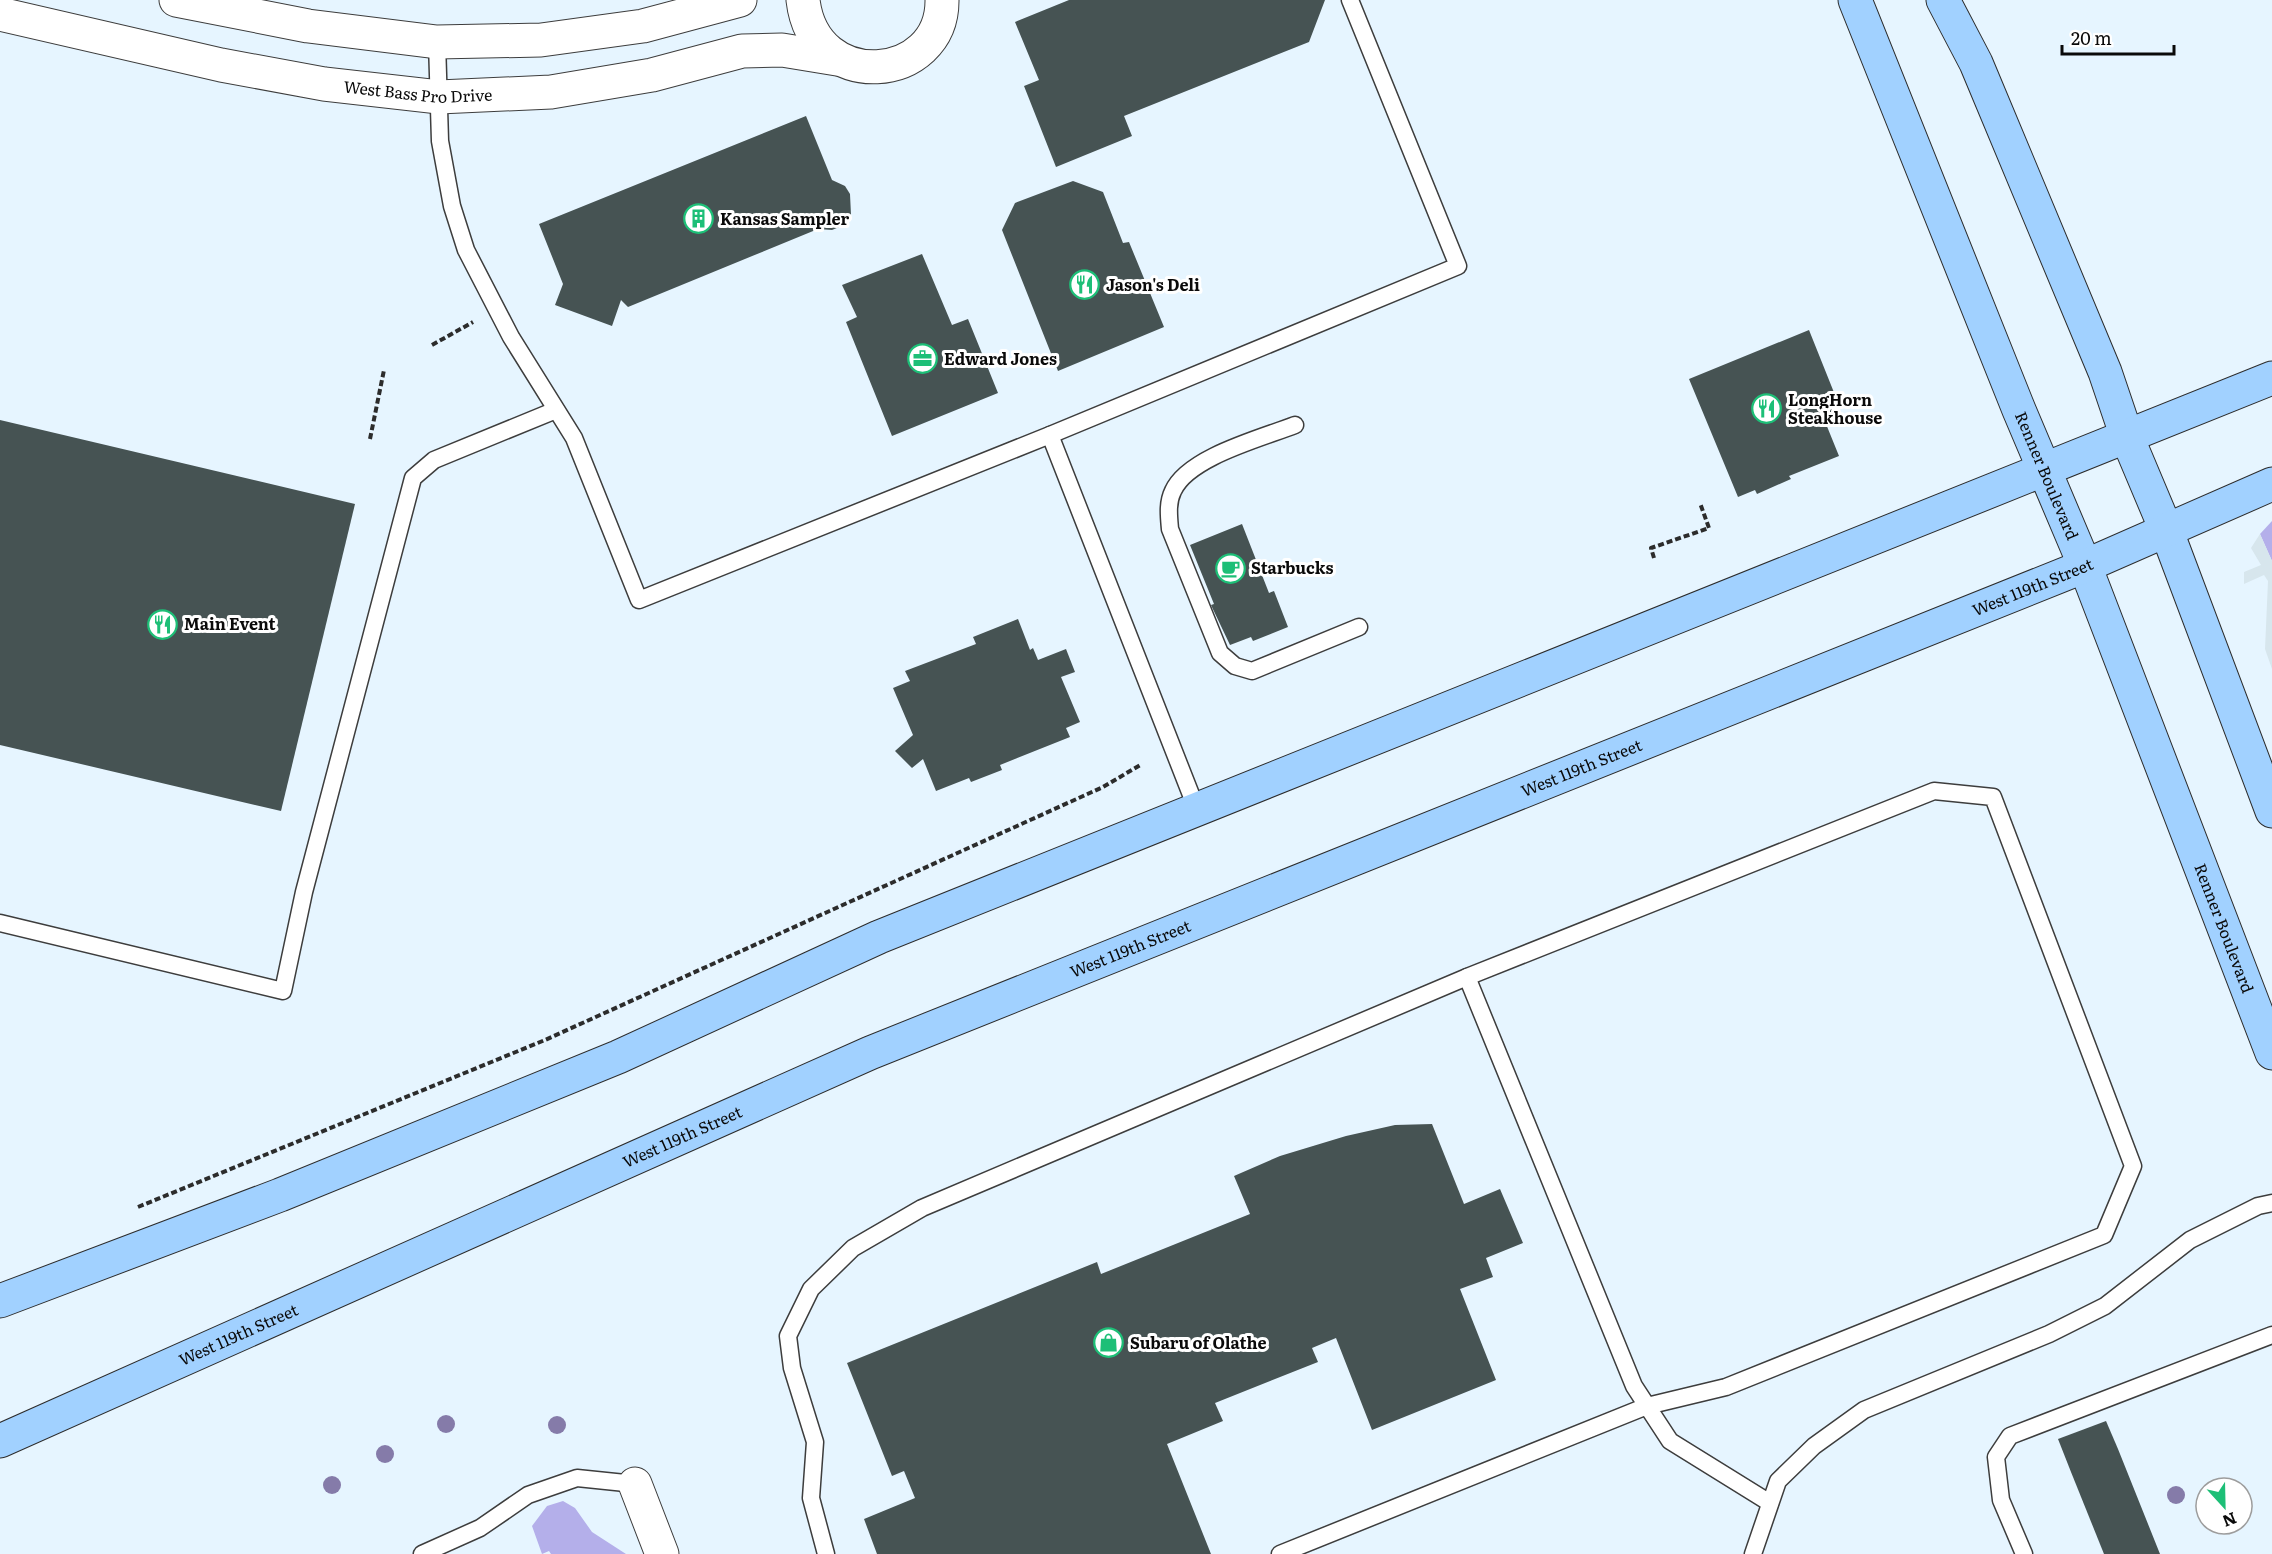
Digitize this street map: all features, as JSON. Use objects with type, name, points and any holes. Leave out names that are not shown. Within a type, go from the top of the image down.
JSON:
[{"type":"main road","name":"Renner Boulevard","points":[[1855,0],[2044,471],[2085,566],[2272,1053]]},
{"type":"main road","points":[[1943,0],[1981,74],[2105,372],[2127,437],[2167,532],[2272,811]]},
{"type":"main road","points":[[0,1301],[280,1195],[607,1061],[879,936],[2272,378]]},
{"type":"main road","name":"West 119th Street","points":[[0,1441],[870,1053],[2085,566],[2272,484]]},
{"type":"street","points":[[176,0],[308,26],[437,42],[553,38],[643,26],[740,0]]},
{"type":"street","points":[[803,0],[808,24],[813,34],[819,44],[837,59]]},
{"type":"street","name":"West Bass Pro Drive","points":[[0,14],[221,65],[324,84],[439,97],[551,92],[652,75],[742,51],[782,50],[837,59],[858,66],[881,67],[903,61],[921,49],[935,31],[944,3]]},
{"type":"street","points":[[635,1484],[662,1554]]},
{"type":"lane","points":[[437,42],[440,141],[452,206],[466,250],[511,337],[574,438],[639,600],[1050,435],[1458,266],[1350,0]]},
{"type":"lane","points":[[0,923],[283,991],[304,892],[413,478],[434,460],[556,410]]},
{"type":"lane","points":[[1295,425],[1214,457],[1188,473],[1173,491],[1169,509],[1170,529],[1220,653],[1235,666],[1252,671],[1359,627]]},
{"type":"lane","points":[[1050,435],[1197,810]]},
{"type":"lane","points":[[826,1554],[811,1498],[815,1442],[792,1368],[788,1336],[811,1289],[853,1248],[922,1208],[1467,977],[1934,790],[1993,797],[2133,1166],[2104,1235],[1726,1387],[1647,1406],[1280,1554]]},
{"type":"lane","points":[[1467,977],[1634,1386],[1670,1441],[1770,1503]]},
{"type":"lane","points":[[1753,1554],[1778,1480],[1814,1446],[1864,1410],[2049,1334],[2105,1306],[2190,1240],[2258,1206],[2272,1203]]},
{"type":"lane","points":[[2024,1554],[2001,1500],[1996,1457],[2010,1436],[2272,1335]]},
{"type":"lane","points":[[422,1554],[480,1528],[528,1495],[577,1478],[635,1484]]},
{"type":"path","points":[[432,345],[474,321]]},
{"type":"path","points":[[369,439],[384,370]]},
{"type":"path","points":[[1654,558],[1651,548],[1709,528],[1700,503]]},
{"type":"path","points":[[129,1211],[545,1040],[1103,788],[1142,764]]},
{"type":"shaded area","points":[[2272,521],[2272,561],[2260,534]]},
{"type":"shaded area","points":[[2260,534],[2272,561],[2272,669],[2265,649],[2268,581],[2264,575],[2244,584],[2244,572],[2261,565],[2251,548]]},
{"type":"shaded area","points":[[563,1501],[575,1508],[592,1532],[626,1554],[551,1554],[549,1551],[542,1554],[532,1526],[547,1506]]},
{"type":"building","points":[[1069,0],[1325,0],[1309,42],[1124,116],[1132,136],[1056,167],[1024,86],[1039,80],[1015,22]]},
{"type":"building","name":"Kansas Sampler","points":[[806,116],[832,180],[845,186],[850,194],[851,215],[844,225],[832,230],[818,229],[628,307],[621,300],[612,326],[555,305],[563,284],[539,224]]},
{"type":"building","name":"Jason's Deli","points":[[1073,181],[1103,192],[1123,243],[1129,242],[1164,327],[1058,371],[1002,230],[1015,203]]},
{"type":"building","name":"Edward Jones","points":[[922,254],[952,325],[968,319],[998,393],[892,436],[846,322],[857,317],[842,285]]},
{"type":"building","name":"LongHorn Steakhouse","points":[[1809,330],[1837,400],[1830,403],[1835,415],[1824,419],[1839,456],[1789,476],[1791,479],[1757,494],[1755,490],[1738,497],[1689,379]]},
{"type":"building","name":"Main Event","points":[[0,420],[355,504],[281,811],[0,745]]},
{"type":"building","name":"Starbucks","points":[[1242,524],[1269,593],[1274,591],[1288,627],[1253,641],[1251,637],[1230,645],[1211,605],[1214,604],[1190,545]]},
{"type":"building","points":[[1018,619],[1030,650],[1033,648],[1038,660],[1066,649],[1075,672],[1061,677],[1080,722],[1066,728],[1070,737],[1000,765],[1002,770],[971,782],[969,778],[936,791],[923,759],[912,768],[895,751],[913,735],[893,688],[910,681],[905,671],[976,644],[973,637]]},
{"type":"building","name":"Subaru of Olathe","points":[[1432,1124],[1464,1204],[1500,1189],[1523,1243],[1486,1258],[1493,1277],[1460,1289],[1496,1380],[1372,1430],[1336,1338],[1312,1348],[1318,1362],[1215,1403],[1223,1421],[1167,1444],[1211,1554],[877,1554],[864,1519],[915,1498],[904,1471],[892,1476],[847,1363],[1097,1262],[1101,1274],[1250,1214],[1234,1176],[1280,1156],[1346,1136],[1395,1125]]},
{"type":"building","points":[[2106,1421],[2160,1554],[2104,1554],[2058,1439]]},
{"type":"place","name":"Kansas Sampler","points":[[699,219]]},
{"type":"place","name":"Jason's Deli","points":[[1085,285]]},
{"type":"place","name":"Edward Jones","points":[[923,359]]},
{"type":"place","name":"LongHorn Steakhouse","points":[[1767,409]]},
{"type":"place","name":"Starbucks","points":[[1230,568]]},
{"type":"place","name":"Main Event","points":[[163,624]]},
{"type":"place","name":"Subaru of Olathe","points":[[1109,1343]]}]
